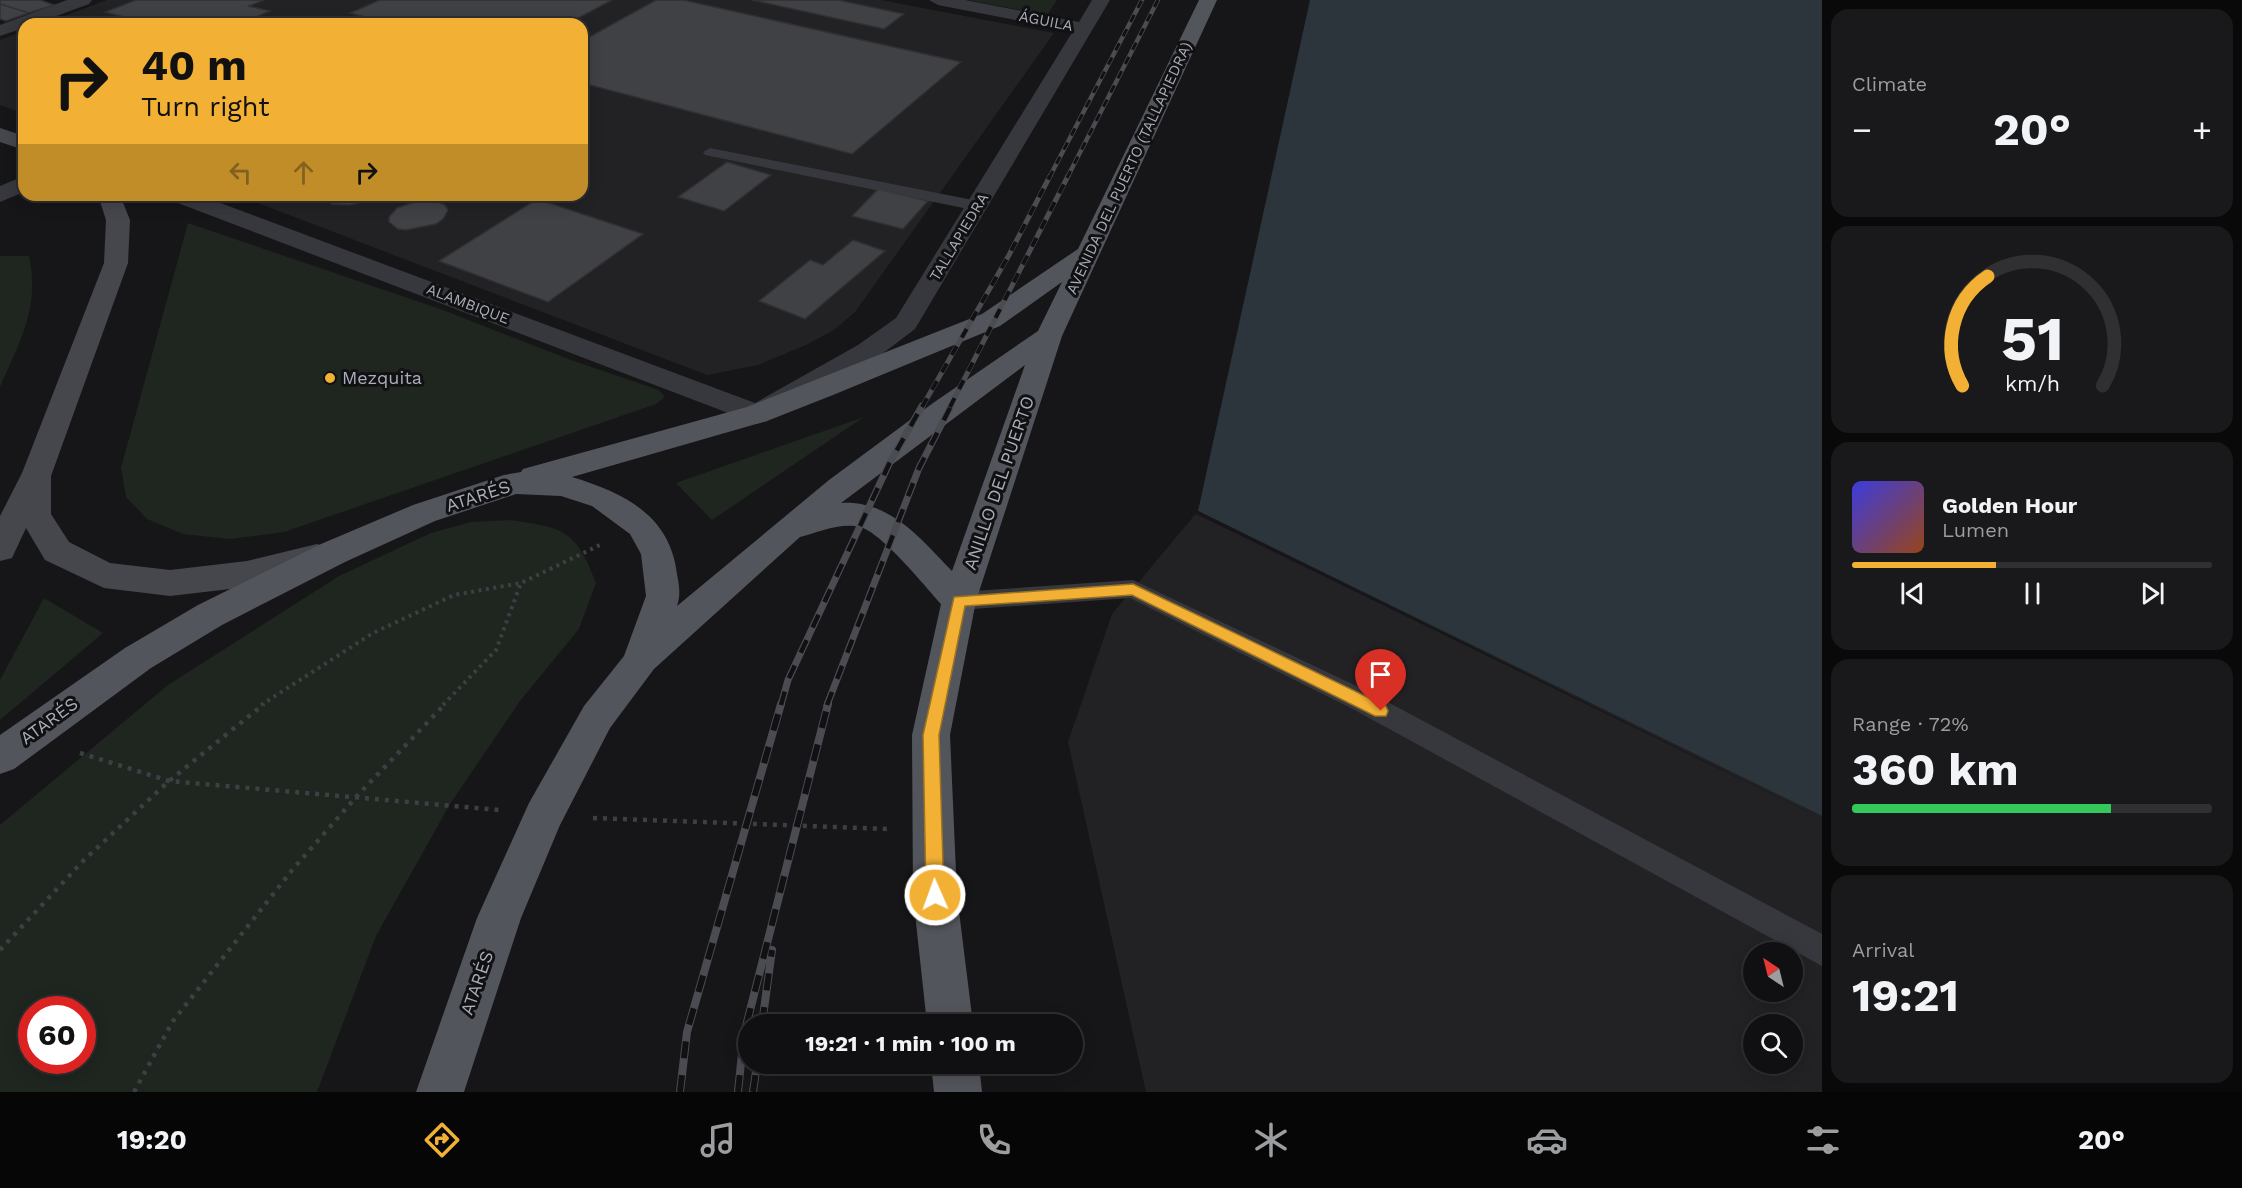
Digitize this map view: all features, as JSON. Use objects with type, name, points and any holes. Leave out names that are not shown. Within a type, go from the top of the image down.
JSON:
[{"type":"main road","name":"AVENIDA DEL PUERTO (TALLAPIEDRA)","points":[[1049,336],[1209,0]]},
{"type":"main road","name":"TALLAPIEDRA","points":[[515,483],[757,414],[991,320],[1087,253]]},
{"type":"main road","points":[[639,663],[713,591],[784,531],[976,385],[1049,336]]},
{"type":"main road","name":"ANILLO DEL PUERTO","points":[[949,1014],[935,895],[931,735],[959,601],[1049,336]]},
{"type":"main road","name":"ATARÉS","points":[[0,757],[138,658],[210,615],[333,553],[424,513],[515,483],[563,485],[603,498],[641,526],[658,553],[663,596],[639,663],[597,717],[543,816],[499,918],[440,1092]]},
{"type":"main road","points":[[784,531],[829,516],[868,516],[908,548],[959,601]]},
{"type":"main road","points":[[955,1074],[958,1092]]},
{"type":"street","points":[[36,18],[83,0]]},
{"type":"street","name":"ÁGUILA","points":[[938,0],[1084,28]]},
{"type":"street","name":"TALLAPIEDRA","points":[[757,414],[868,351],[906,323],[1101,0]]},
{"type":"street","points":[[0,32],[18,25]]},
{"type":"street","points":[[0,134],[18,142]]},
{"type":"street","points":[[0,195],[18,186]]},
{"type":"street","points":[[0,549],[38,473],[116,263],[118,220],[111,201]]},
{"type":"street","name":"ALAMBIQUE","points":[[194,201],[757,414]]},
{"type":"street","points":[[38,473],[35,516],[57,551],[104,574],[170,583],[247,574],[333,553]]},
{"type":"lane","points":[[710,152],[978,206]]},
{"type":"lane","points":[[959,601],[1133,589],[1360,700],[1822,951]]},
{"type":"path","points":[[0,950],[84,860],[169,781],[248,714],[373,633],[454,595],[521,583],[641,526]]},
{"type":"path","points":[[134,1092],[173,1021],[293,869],[357,796],[496,650],[521,583]]},
{"type":"path","points":[[33,732],[84,755],[169,781],[357,796],[543,816],[789,823],[933,831]]},
{"type":"shaded area","points":[[107,0],[881,0],[1054,33],[855,312],[834,330],[806,345],[758,365],[707,375],[253,201],[588,201],[588,18],[59,18]]},
{"type":"shaded area","points":[[968,0],[1057,0],[1047,15]]},
{"type":"shaded area","points":[[1310,0],[1822,0],[1822,816],[1198,511]]},
{"type":"shaded area","points":[[18,33],[18,112],[0,105],[0,40]]},
{"type":"shaded area","points":[[188,223],[443,310],[571,360],[659,390],[665,397],[656,404],[284,532],[230,539],[183,534],[147,519],[126,497],[121,468]]},
{"type":"shaded area","points":[[0,256],[29,256],[32,292],[21,339],[0,387]]},
{"type":"shaded area","points":[[864,417],[712,520],[676,483]]},
{"type":"shaded area","points":[[1198,511],[1822,816],[1822,1092],[1146,1092],[1068,742],[1112,614]]},
{"type":"shaded area","points":[[510,520],[556,529],[575,542],[589,565],[596,583],[579,629],[520,701],[450,804],[376,936],[317,1092],[0,1092],[0,825],[168,685],[339,576],[431,533],[471,522]]},
{"type":"shaded area","points":[[44,598],[103,633],[0,720],[0,680]]},
{"type":"pier","points":[[1198,511],[1822,819],[1196,514]]},
{"type":"building","points":[[0,0],[40,0],[54,5],[29,13],[0,4]]},
{"type":"building","points":[[136,0],[264,0],[249,6],[270,11],[254,18],[128,18],[105,12]]},
{"type":"building","points":[[380,0],[612,0],[578,18],[369,18],[350,13]]},
{"type":"building","points":[[656,0],[683,0],[961,62],[852,154],[588,85],[588,38]]},
{"type":"building","points":[[752,0],[838,0],[904,14],[884,29]]},
{"type":"building","points":[[0,4],[29,13],[6,21],[0,19]]},
{"type":"building","points":[[727,162],[771,175],[724,211],[678,197]]},
{"type":"building","points":[[878,189],[928,201],[903,229],[852,216]]},
{"type":"building","points":[[328,201],[368,201],[349,205],[332,204]]},
{"type":"building","points":[[435,201],[445,205],[448,210],[443,219],[436,224],[406,230],[398,229],[389,222],[389,217],[397,208],[414,202]]},
{"type":"building","points":[[534,201],[543,201],[643,234],[548,302],[439,261]]},
{"type":"building","points":[[853,240],[885,251],[805,319],[759,301],[810,260],[823,265]]},
{"type":"railway","points":[[1049,178],[1142,0]]},
{"type":"railway","points":[[1067,178],[1158,0]]},
{"type":"railway","points":[[922,407],[1009,255],[1050,176]]},
{"type":"railway","points":[[950,407],[1068,176]]},
{"type":"railway","points":[[781,705],[788,680],[889,464],[922,406]]},
{"type":"railway","points":[[827,705],[919,468],[951,406]]},
{"type":"railway","points":[[680,1092],[687,1032],[781,704]]},
{"type":"railway","points":[[738,1092],[744,1034],[828,704]]},
{"type":"railway","points":[[763,1014],[772,950]]},
{"type":"railway","points":[[753,1092],[756,1074]]},
{"type":"place","name":"Mezquita","points":[[330,378]]},
{"type":"route","points":[[935,895],[931,735],[959,601],[1133,589],[1381,711]]}]
